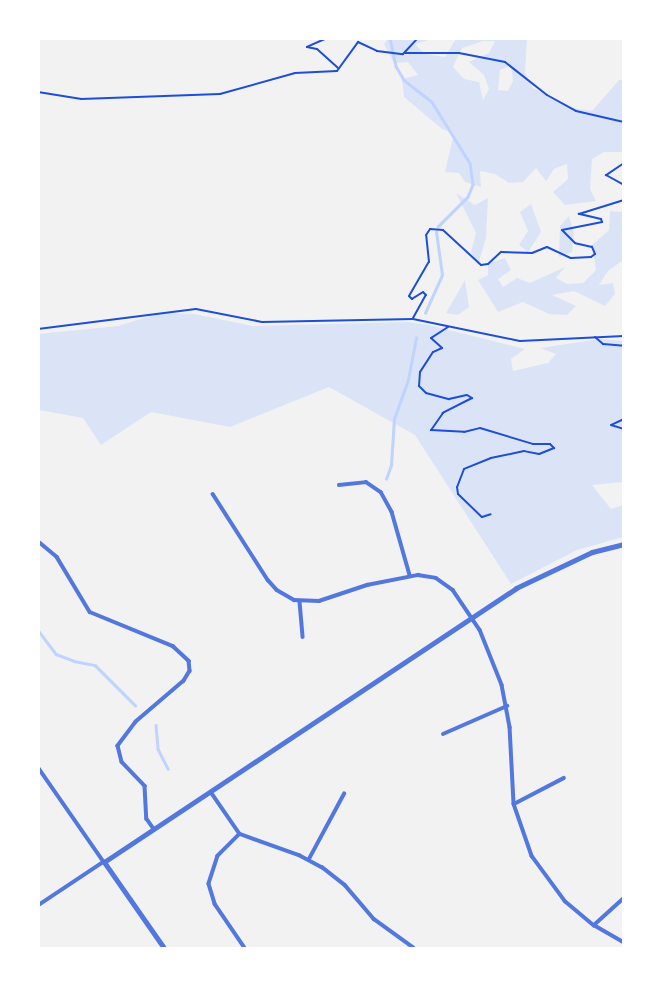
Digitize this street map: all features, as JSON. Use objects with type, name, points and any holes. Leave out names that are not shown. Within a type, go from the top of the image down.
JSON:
[{"type":"street","points":[[339,485],[366,482],[381,492],[392,512],[410,575]]},
{"type":"street","points":[[213,494],[273,585],[288,597],[300,602],[319,601],[410,575],[426,575],[445,583],[472,618],[489,647],[507,706],[514,804],[524,839],[541,872],[565,901],[594,925],[624,942]]},
{"type":"street","points":[[38,541],[57,557],[90,611],[173,646],[189,661],[190,671],[184,681],[136,722],[118,746],[122,762],[145,786],[147,819],[154,829]]},
{"type":"street","points":[[38,906],[472,618],[543,574],[592,552],[624,544]]},
{"type":"street","points":[[300,602],[303,637]]},
{"type":"street","points":[[443,734],[507,706]]},
{"type":"street","points":[[38,768],[164,948]]},
{"type":"street","points":[[514,804],[564,778]]},
{"type":"street","points":[[210,792],[240,834],[309,859],[334,876],[374,919],[414,948]]},
{"type":"street","points":[[309,859],[344,793]]},
{"type":"street","points":[[240,834],[218,856],[209,884],[215,904],[245,948]]},
{"type":"street","points":[[594,925],[624,898]]},
{"type":"path","points":[[327,38],[307,47],[317,49],[339,69]]},
{"type":"path","points":[[404,53],[418,38]]},
{"type":"path","points":[[38,92],[81,99],[220,94],[279,80],[295,73],[339,69],[358,43],[377,51],[459,53],[508,63],[547,95],[576,111],[624,122]]},
{"type":"path","points":[[624,163],[606,176],[624,185]]},
{"type":"path","points":[[413,319],[415,310],[426,295],[423,292],[412,299],[409,296],[429,262],[426,235],[430,229],[443,230],[481,265],[488,264],[505,252],[531,253],[547,247],[570,258],[592,257],[595,254],[592,247],[575,243],[562,230],[602,222],[601,219],[579,214],[624,200]]},
{"type":"path","points":[[38,329],[186,309],[262,322],[413,319],[520,341],[624,336]]},
{"type":"path","points":[[448,325],[431,338],[442,348],[433,352],[420,372],[419,386],[426,393],[449,399],[467,395],[472,398],[443,413],[431,430],[464,432],[480,428],[533,444],[550,444],[554,447],[539,454],[524,451],[491,457],[464,469],[457,487],[458,494],[482,517],[491,514]]},
{"type":"path","points":[[595,336],[603,344],[624,346]]},
{"type":"path","points":[[624,419],[611,425],[624,429]]},
{"type":"shaded area","points":[[388,39],[432,39],[415,44],[425,54],[445,57],[456,39],[527,39],[525,73],[533,88],[572,108],[592,111],[619,80],[623,80],[623,152],[604,152],[592,159],[590,189],[596,201],[565,205],[553,192],[568,179],[567,164],[554,169],[546,181],[536,168],[523,182],[509,183],[495,174],[480,171],[481,187],[465,182],[459,173],[445,172],[454,133],[442,129],[404,97],[402,79],[418,75],[408,62],[394,63],[384,44]],"holes":[[[483,41],[495,41],[489,53],[469,62],[484,75],[489,89],[483,100],[479,82],[464,79],[453,67],[462,48]],[[511,65],[513,81],[508,91],[498,90],[500,70]]]},
{"type":"shaded area","points":[[456,193],[475,205],[488,198],[486,238],[478,265],[471,252],[476,233]]},
{"type":"shaded area","points":[[531,204],[541,232],[528,252],[519,245],[528,231],[520,212]]},
{"type":"shaded area","points":[[610,211],[623,212],[623,260],[608,271],[599,285],[613,283],[615,294],[605,306],[574,291],[552,295],[576,306],[567,315],[549,314],[523,302],[498,312],[478,280],[488,275],[488,263],[505,258],[511,270],[498,279],[503,287],[517,278],[530,283],[565,267],[556,278],[567,284],[583,283],[596,270],[592,245],[609,230]]},
{"type":"shaded area","points":[[569,216],[574,234],[572,252],[559,257],[560,226]]},
{"type":"shaded area","points":[[465,280],[469,307],[458,315],[446,313]]},
{"type":"shaded area","points":[[160,313],[194,314],[253,326],[408,322],[429,325],[525,349],[511,359],[513,371],[548,363],[556,354],[540,348],[600,339],[623,341],[623,482],[592,485],[611,509],[623,505],[623,537],[577,550],[511,584],[415,435],[329,387],[230,427],[151,412],[101,445],[83,418],[39,410],[38,334],[118,326]]},
{"type":"waterway","points":[[390,38],[396,66],[404,80],[432,102],[470,163],[473,185],[468,197],[438,227]]},
{"type":"waterway","points":[[425,313],[442,275],[436,232]]},
{"type":"waterway","points":[[386,479],[391,465],[394,419],[408,380],[416,338]]},
{"type":"waterway","points":[[38,630],[56,654],[95,665],[135,705]]},
{"type":"waterway","points":[[156,725],[158,749],[168,769]]}]
